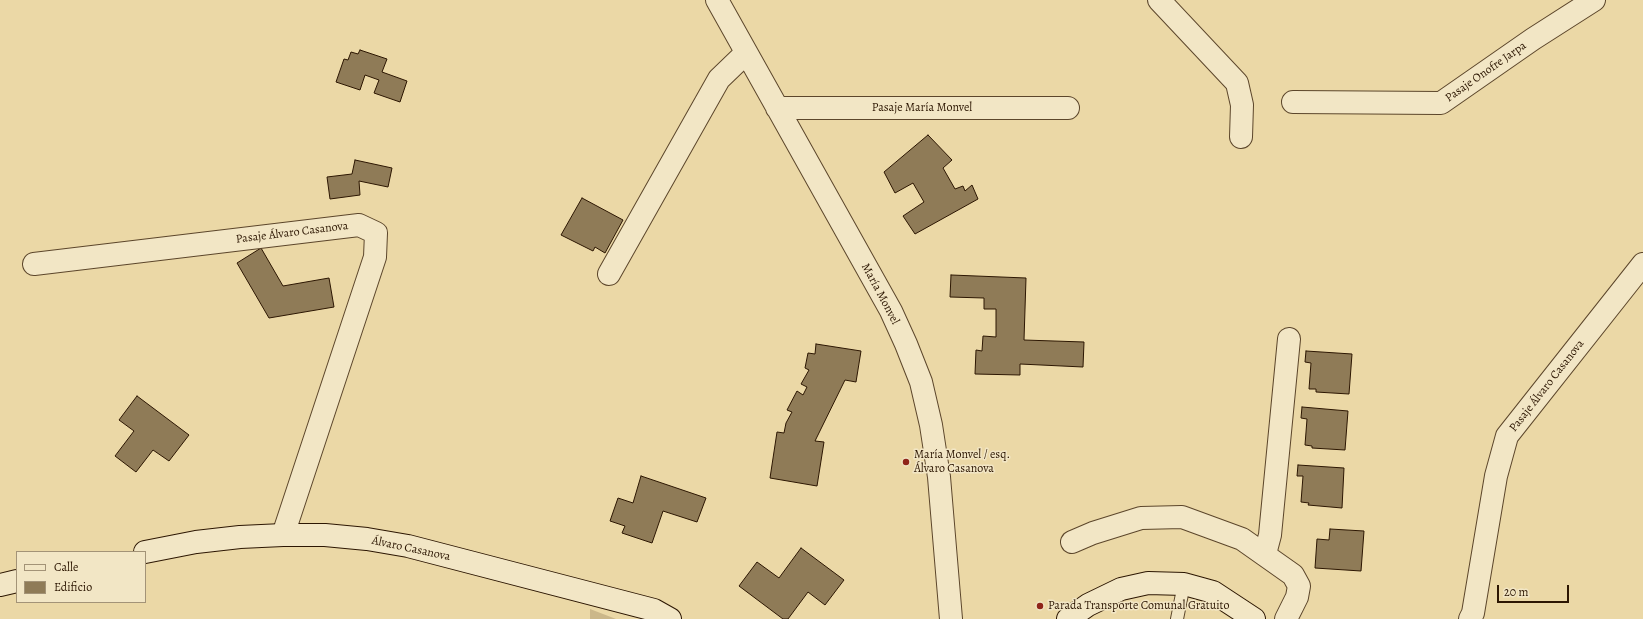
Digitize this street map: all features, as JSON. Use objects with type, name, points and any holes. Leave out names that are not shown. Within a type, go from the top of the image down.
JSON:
[{"type":"street","name":"María Monvel","points":[[717,0],[891,311],[921,382],[931,425],[939,477],[951,619]]},
{"type":"street","points":[[1159,0],[1236,83],[1242,105],[1241,137]]},
{"type":"street","name":"Pasaje Onofre Jarpa","points":[[1293,102],[1440,103],[1533,39],[1594,0]]},
{"type":"street","points":[[609,274],[719,79],[746,53]]},
{"type":"street","name":"Pasaje María Monvel","points":[[777,108],[1068,108]]},
{"type":"street","name":"Pasaje Álvaro Casanova","points":[[34,264],[359,225],[376,233],[375,257],[283,534]]},
{"type":"street","name":"Pasaje Álvaro Casanova","points":[[1470,619],[1473,613],[1496,476],[1507,436],[1643,264]]},
{"type":"street","points":[[1265,554],[1270,536],[1289,339]]},
{"type":"street","points":[[1072,542],[1093,533],[1141,518],[1182,517],[1242,539],[1293,575],[1299,586],[1297,597],[1286,619]]},
{"type":"street","name":"Álvaro Casanova","points":[[146,552],[196,542],[283,534],[325,535],[367,539],[408,546],[654,610],[670,619]]},
{"type":"street","points":[[0,585],[16,582]]},
{"type":"street","points":[[1068,619],[1088,606],[1121,589],[1148,583],[1184,584],[1213,592],[1254,619]]},
{"type":"lane","points":[[1177,619],[1184,584]]},
{"type":"shaded area","points":[[590,609],[616,619],[590,619]]},
{"type":"building","points":[[360,50],[387,59],[382,72],[407,81],[400,102],[374,93],[379,80],[365,75],[360,90],[336,82],[344,59],[348,60],[351,52],[358,54]]},
{"type":"building","points":[[928,135],[952,160],[943,168],[955,189],[963,186],[965,191],[972,185],[978,199],[915,234],[903,216],[924,202],[913,183],[895,193],[884,172]]},
{"type":"building","points":[[355,160],[392,168],[388,187],[359,181],[360,195],[330,199],[327,177],[352,174]]},
{"type":"building","points":[[582,198],[623,220],[605,253],[595,247],[593,251],[561,235]]},
{"type":"building","points":[[261,248],[283,286],[329,278],[334,307],[269,318],[237,263]]},
{"type":"building","points":[[951,275],[1026,278],[1024,340],[1084,342],[1083,367],[1020,364],[1020,375],[975,374],[976,350],[982,351],[983,336],[996,337],[996,309],[984,309],[984,298],[950,297]]},
{"type":"building","points":[[816,344],[861,351],[856,382],[845,380],[815,441],[824,442],[817,486],[770,478],[777,432],[784,433],[786,423],[792,412],[787,410],[797,391],[803,395],[807,387],[801,384],[809,370],[805,368],[808,353],[815,354]]},
{"type":"building","points":[[1306,351],[1352,354],[1349,394],[1316,392],[1316,389],[1309,389],[1311,363],[1305,362]]},
{"type":"building","points":[[137,396],[189,435],[169,461],[153,450],[136,472],[115,456],[134,431],[119,420]]},
{"type":"building","points":[[1302,407],[1348,411],[1345,450],[1312,448],[1312,446],[1305,445],[1307,419],[1301,418]]},
{"type":"building","points":[[1298,465],[1344,468],[1342,508],[1308,505],[1309,503],[1301,502],[1303,476],[1297,476]]},
{"type":"building","points":[[641,476],[706,498],[697,522],[663,511],[652,543],[622,533],[625,526],[610,521],[618,498],[633,503]]},
{"type":"building","points":[[1330,529],[1364,531],[1361,571],[1315,568],[1317,539],[1329,540]]},
{"type":"building","points":[[801,548],[844,580],[825,605],[808,592],[788,619],[783,619],[739,586],[757,562],[779,578]]},
{"type":"place","name":"María Monvel / esq. Álvaro Casanova","points":[[906,462]]},
{"type":"place","name":"Parada Transporte Comunal Gratuito","points":[[1040,606]]}]
